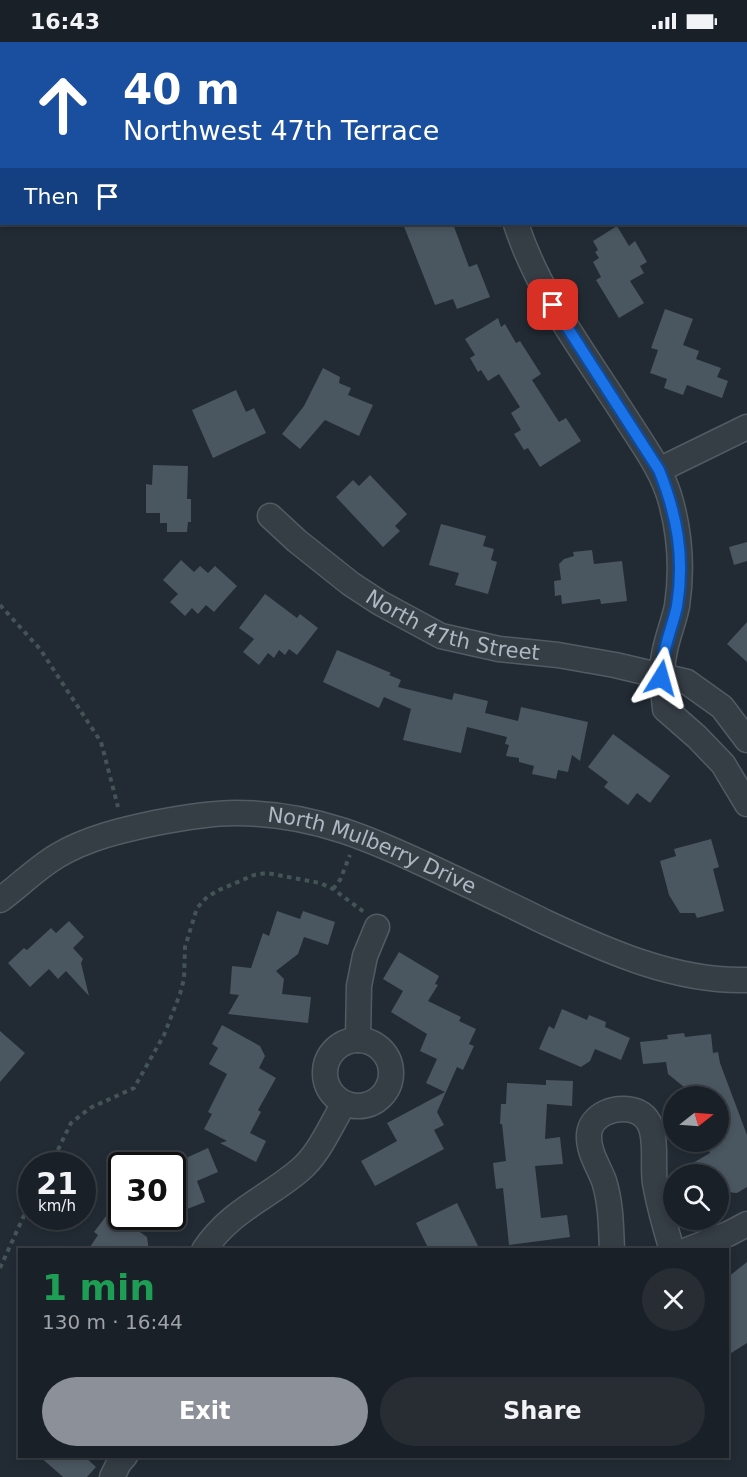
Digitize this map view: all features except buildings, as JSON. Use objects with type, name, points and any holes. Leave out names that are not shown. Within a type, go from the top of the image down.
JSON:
[{"type":"street","points":[[516,225],[542,286],[564,324],[659,470],[670,498],[678,530],[679,558],[677,607],[664,652],[661,678],[665,709],[723,764],[744,792]]},
{"type":"street","points":[[659,470],[747,427]]},
{"type":"street","name":"North 47th Street","points":[[270,516],[306,549],[351,584],[380,603],[441,636],[499,649],[558,655],[615,665],[661,678],[687,682],[722,707],[747,740]]},
{"type":"street","name":"North Mulberry Drive","points":[[0,900],[57,856],[103,835],[202,816],[236,813],[279,816],[331,826],[373,840],[574,936],[635,960],[695,976],[725,981],[747,980]]},
{"type":"street","points":[[358,1040],[359,986],[365,956],[377,927]]},
{"type":"street","points":[[358,1040],[373,1044],[384,1053],[390,1066],[390,1081],[384,1094],[373,1103],[359,1107],[344,1104],[332,1095],[325,1081],[325,1066],[331,1052],[344,1043],[358,1040]]},
{"type":"street","points":[[205,1248],[219,1229],[243,1209],[302,1169],[321,1146],[344,1104]]},
{"type":"street","points":[[612,1248],[609,1201],[604,1180],[589,1147],[590,1131],[596,1118],[622,1108],[636,1111],[648,1122],[654,1139],[653,1173],[658,1200],[671,1248]]},
{"type":"street","points":[[692,1248],[747,1224]]},
{"type":"street","points":[[112,1477],[124,1458]]},
{"type":"path","points":[[0,605],[40,649],[101,742],[118,807]]},
{"type":"path","points":[[333,889],[340,880],[350,855]]},
{"type":"path","points":[[57,1152],[71,1123],[90,1108],[135,1088],[164,1035],[180,994],[184,979],[185,947],[197,909],[207,897],[254,875],[267,873],[320,883],[333,889],[349,903],[377,921],[377,927]]},
{"type":"path","points":[[0,1268],[18,1229]]},
{"type":"route","points":[[553,305],[659,470],[670,498],[678,530],[677,607],[664,652],[661,678]]}]
